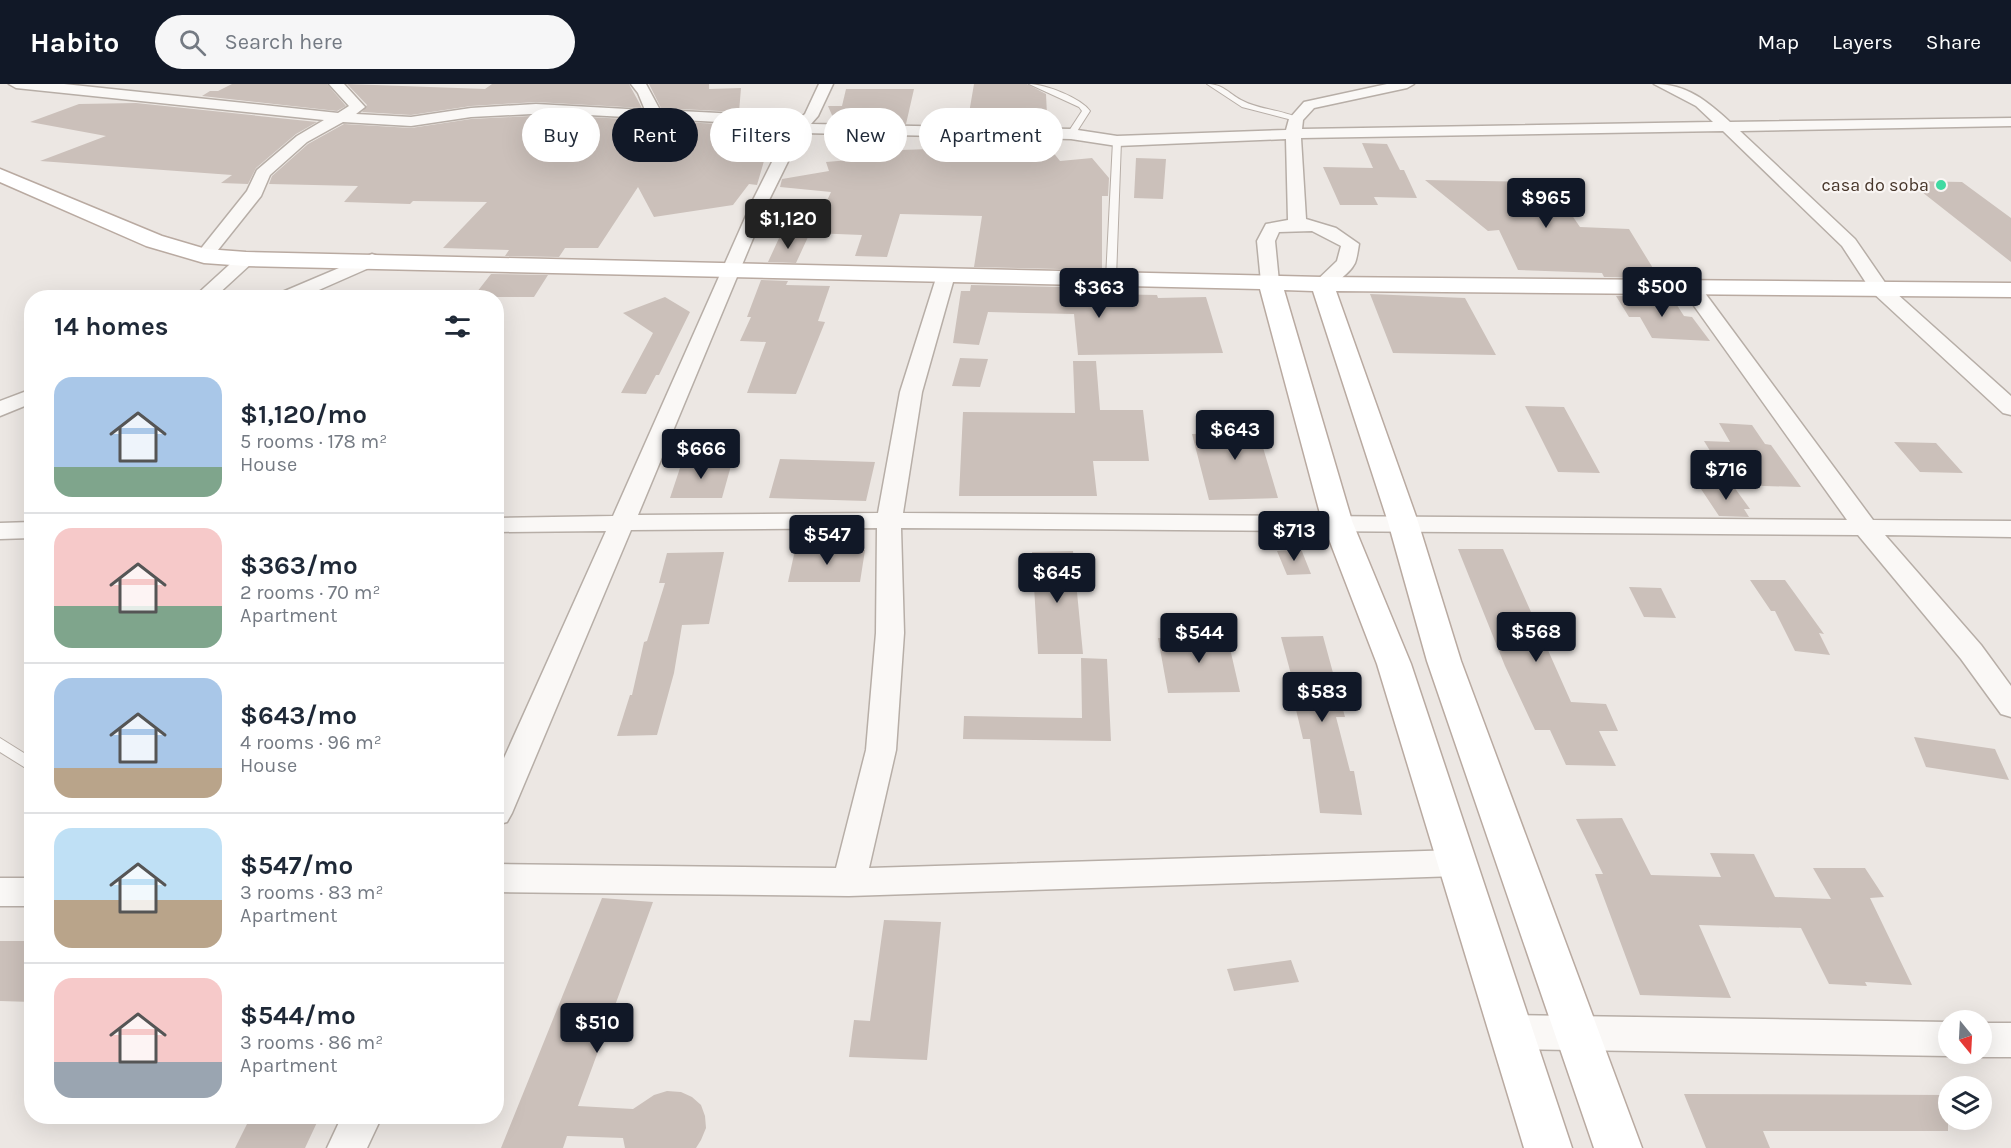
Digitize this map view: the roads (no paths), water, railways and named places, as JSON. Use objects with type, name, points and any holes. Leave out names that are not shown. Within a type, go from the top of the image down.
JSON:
[{"type":"main road","points":[[0,175],[154,241],[204,256],[246,259],[733,268],[1322,284],[2011,290]]},
{"type":"main road","points":[[1270,282],[1322,371],[1403,522],[1444,661],[1618,1148]]},
{"type":"main road","points":[[1322,284],[1322,371],[1337,521],[1394,664],[1548,1148]]},
{"type":"main road","points":[[1394,664],[1444,661]]},
{"type":"street","points":[[16,84],[345,117],[419,121],[452,114],[525,108],[612,113]]},
{"type":"street","points":[[204,256],[255,192],[263,173],[302,139],[345,117],[358,107],[336,84]]},
{"type":"street","points":[[638,84],[645,92],[652,108]]},
{"type":"street","points":[[812,114],[826,84]]},
{"type":"street","points":[[1297,223],[1294,127],[1309,105],[1407,84]]},
{"type":"street","points":[[1661,84],[1701,103],[1849,243],[1879,288],[2011,408]]},
{"type":"street","points":[[812,128],[1071,134],[1118,141],[1294,127],[1728,128],[2011,122]]},
{"type":"street","points":[[504,794],[733,268],[760,200],[780,162]]},
{"type":"street","points":[[1270,282],[1266,241],[1272,228],[1297,223],[1326,228],[1350,244],[1346,264],[1322,284]]},
{"type":"street","points":[[212,290],[246,259]]},
{"type":"street","points":[[303,290],[372,260]]},
{"type":"street","points":[[849,882],[881,750],[890,633],[890,521],[911,392],[946,275]]},
{"type":"street","points":[[1692,289],[1865,527],[1971,652],[2011,707]]},
{"type":"street","points":[[0,409],[24,398]]},
{"type":"street","points":[[504,525],[621,522],[1337,521],[2011,529]]},
{"type":"street","points":[[0,531],[24,530]]},
{"type":"street","points":[[504,878],[849,882],[1457,863]]},
{"type":"street","points":[[0,892],[24,892]]},
{"type":"street","points":[[1511,1032],[1938,1039]]},
{"type":"street","points":[[1992,1040],[2011,1040]]},
{"type":"street","points":[[347,1148],[358,1124]]},
{"type":"lane","points":[[1033,84],[1082,105],[1086,111],[1071,134]]},
{"type":"lane","points":[[1211,84],[1219,86],[1234,100],[1294,127]]},
{"type":"lane","points":[[1111,278],[1118,141]]},
{"type":"lane","points":[[0,744],[24,760]]},
{"type":"place","name":"casa do soba","points":[[1941,185]]}]
